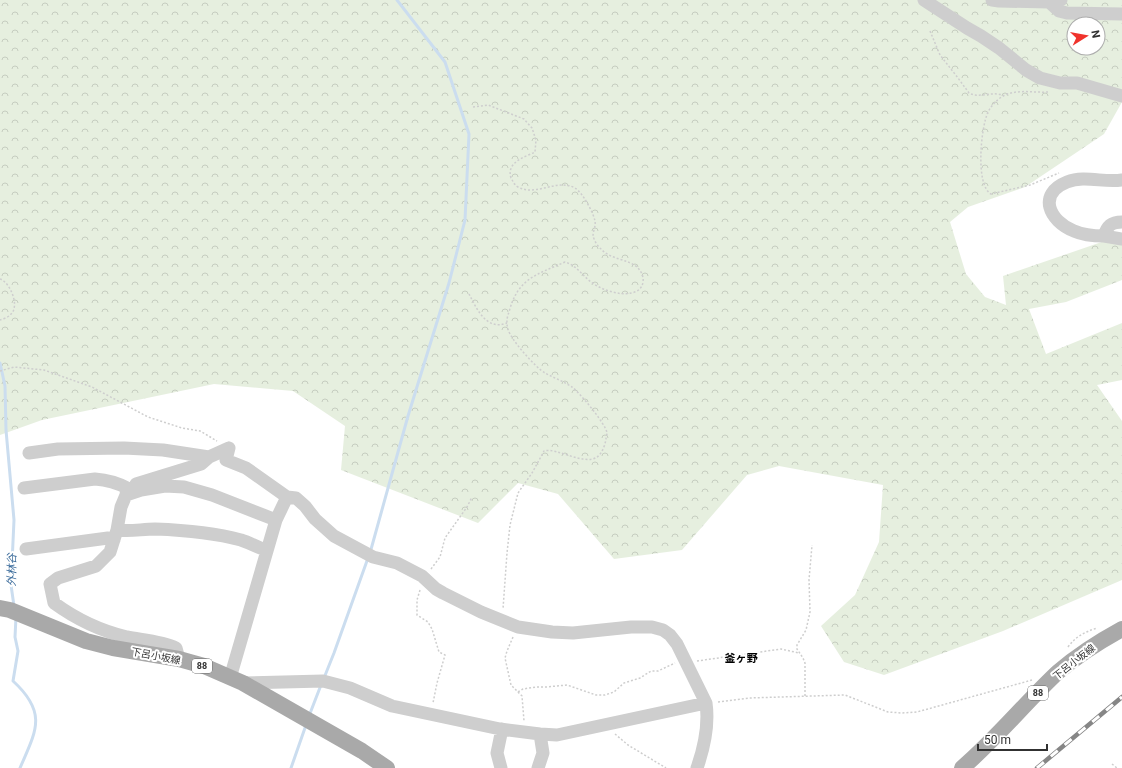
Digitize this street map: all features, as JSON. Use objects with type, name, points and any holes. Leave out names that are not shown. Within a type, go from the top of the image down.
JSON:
[{"type":"main road","name":"下呂小坂線","points":[[0,608],[10,610],[86,641],[113,648],[179,659],[204,666],[236,680],[362,751],[387,768]]},
{"type":"main road","name":"下呂小坂線","points":[[962,768],[992,742],[1060,671],[1092,646],[1122,629]]},
{"type":"street","points":[[924,0],[999,48],[1026,70],[1040,78],[1060,83],[1076,83],[1122,96]]},
{"type":"street","points":[[992,0],[1055,1],[1059,11],[1067,13],[1122,14]]},
{"type":"street","points":[[1122,180],[1115,181],[1089,179],[1069,181],[1056,188],[1049,197],[1050,209],[1055,219],[1074,232],[1122,239]]},
{"type":"street","points":[[1104,236],[1106,228],[1110,224],[1122,222]]},
{"type":"street","points":[[29,453],[58,449],[124,448],[163,450],[209,457]]},
{"type":"street","points":[[179,659],[176,648],[168,644],[125,636],[98,628],[68,613],[54,603],[50,584],[58,578],[96,566],[110,552],[116,535],[121,507],[126,492],[135,484],[201,464],[209,457],[229,448]]},
{"type":"street","points":[[229,448],[226,460],[246,468],[286,497],[296,498],[305,506],[315,519],[334,536],[369,555],[396,563],[425,579],[443,593],[502,621],[518,627],[552,632],[572,633],[612,628],[652,627],[663,630],[670,635],[676,644],[706,704],[706,724],[701,756],[697,768]]},
{"type":"street","points":[[24,488],[106,480],[118,484],[126,492]]},
{"type":"street","points":[[126,492],[166,486],[184,486],[212,495],[276,520]]},
{"type":"street","points":[[286,497],[276,520],[267,550],[236,680],[323,681],[350,688],[392,706],[502,729],[558,735],[706,704]]},
{"type":"street","points":[[26,549],[108,538],[124,531],[142,529],[178,530],[203,533],[240,540],[267,550]]},
{"type":"street","points":[[501,768],[497,753],[502,729]]},
{"type":"street","points":[[535,733],[543,753],[538,768]]},
{"type":"path","points":[[930,32],[940,55],[968,93],[978,95],[1001,94],[1004,96]]},
{"type":"path","points":[[1055,92],[1021,91],[1008,94],[992,105],[985,123],[981,147],[981,177],[987,191],[991,194],[1030,185],[1063,172]]},
{"type":"path","points":[[473,107],[488,105],[524,119],[532,128],[536,140],[535,152],[514,162],[510,175],[514,183],[518,187],[529,190],[560,185],[574,188],[582,195],[596,222],[593,236],[600,249],[609,256],[630,263],[638,268],[644,281],[641,288],[636,292],[628,294],[619,293],[599,287],[591,282],[571,264],[565,262],[528,279],[514,295],[507,323],[508,331],[518,346],[538,369],[574,388],[600,419],[607,432],[605,443],[600,455],[595,459],[577,458],[551,450],[544,452],[518,493],[510,525],[502,621]]},
{"type":"path","points":[[0,279],[4,280],[12,291],[15,308],[11,314],[0,320]]},
{"type":"path","points":[[469,294],[484,318],[494,325],[499,326],[507,323]]},
{"type":"path","points":[[0,371],[14,367],[44,370],[92,387],[127,407],[158,421],[200,431],[229,448]]},
{"type":"path","points":[[431,714],[437,682],[445,655],[443,652],[439,652],[432,629],[428,622],[417,615],[417,600],[425,579],[440,557],[445,538],[467,507],[472,497]]},
{"type":"path","points":[[805,696],[805,663],[797,649],[806,630],[810,612],[809,580],[812,545]]},
{"type":"path","points":[[518,627],[505,658],[511,685],[522,696],[524,720],[528,727],[535,733]]},
{"type":"path","points":[[1066,651],[1075,638],[1083,633],[1098,628]]},
{"type":"path","points":[[518,692],[536,687],[567,685],[596,695],[605,695],[614,692],[624,682],[640,678],[651,671],[658,671],[670,665],[743,653],[780,649],[799,653]]},
{"type":"path","points":[[706,704],[748,698],[845,694],[888,712],[917,712],[1038,678]]},
{"type":"path","points":[[604,725],[628,745],[666,768]]},
{"type":"path","points":[[1112,764],[1117,768]]},
{"type":"green space","points":[[0,0],[1122,0],[1122,102],[1104,134],[1025,187],[968,207],[950,222],[966,274],[985,297],[1006,305],[1003,276],[1122,235],[1122,280],[1066,302],[1029,309],[1046,354],[1122,323],[1122,380],[1097,385],[1122,421],[1122,580],[1003,631],[884,675],[844,662],[821,626],[855,595],[879,542],[883,485],[779,466],[747,475],[682,550],[614,559],[558,494],[518,483],[478,523],[341,470],[345,426],[293,391],[214,384],[42,420],[0,435]]},
{"type":"waterway","points":[[370,553],[408,416],[449,283],[465,220],[469,134],[445,62],[397,0]]},
{"type":"waterway","name":"外林谷","points":[[0,363],[5,386],[6,430],[14,520],[11,585],[14,606]]},
{"type":"waterway","points":[[324,678],[368,558]]},
{"type":"waterway","name":"外林谷","points":[[16,617],[15,637],[18,651],[13,681],[24,692],[31,703],[35,713],[36,723],[31,743],[20,768]]},
{"type":"waterway","points":[[309,716],[321,685]]},
{"type":"waterway","points":[[291,768],[306,725]]},
{"type":"railway","points":[[1037,768],[1122,697]]},
{"type":"district","name":"釜ヶ野","points":[[741,658]]}]
